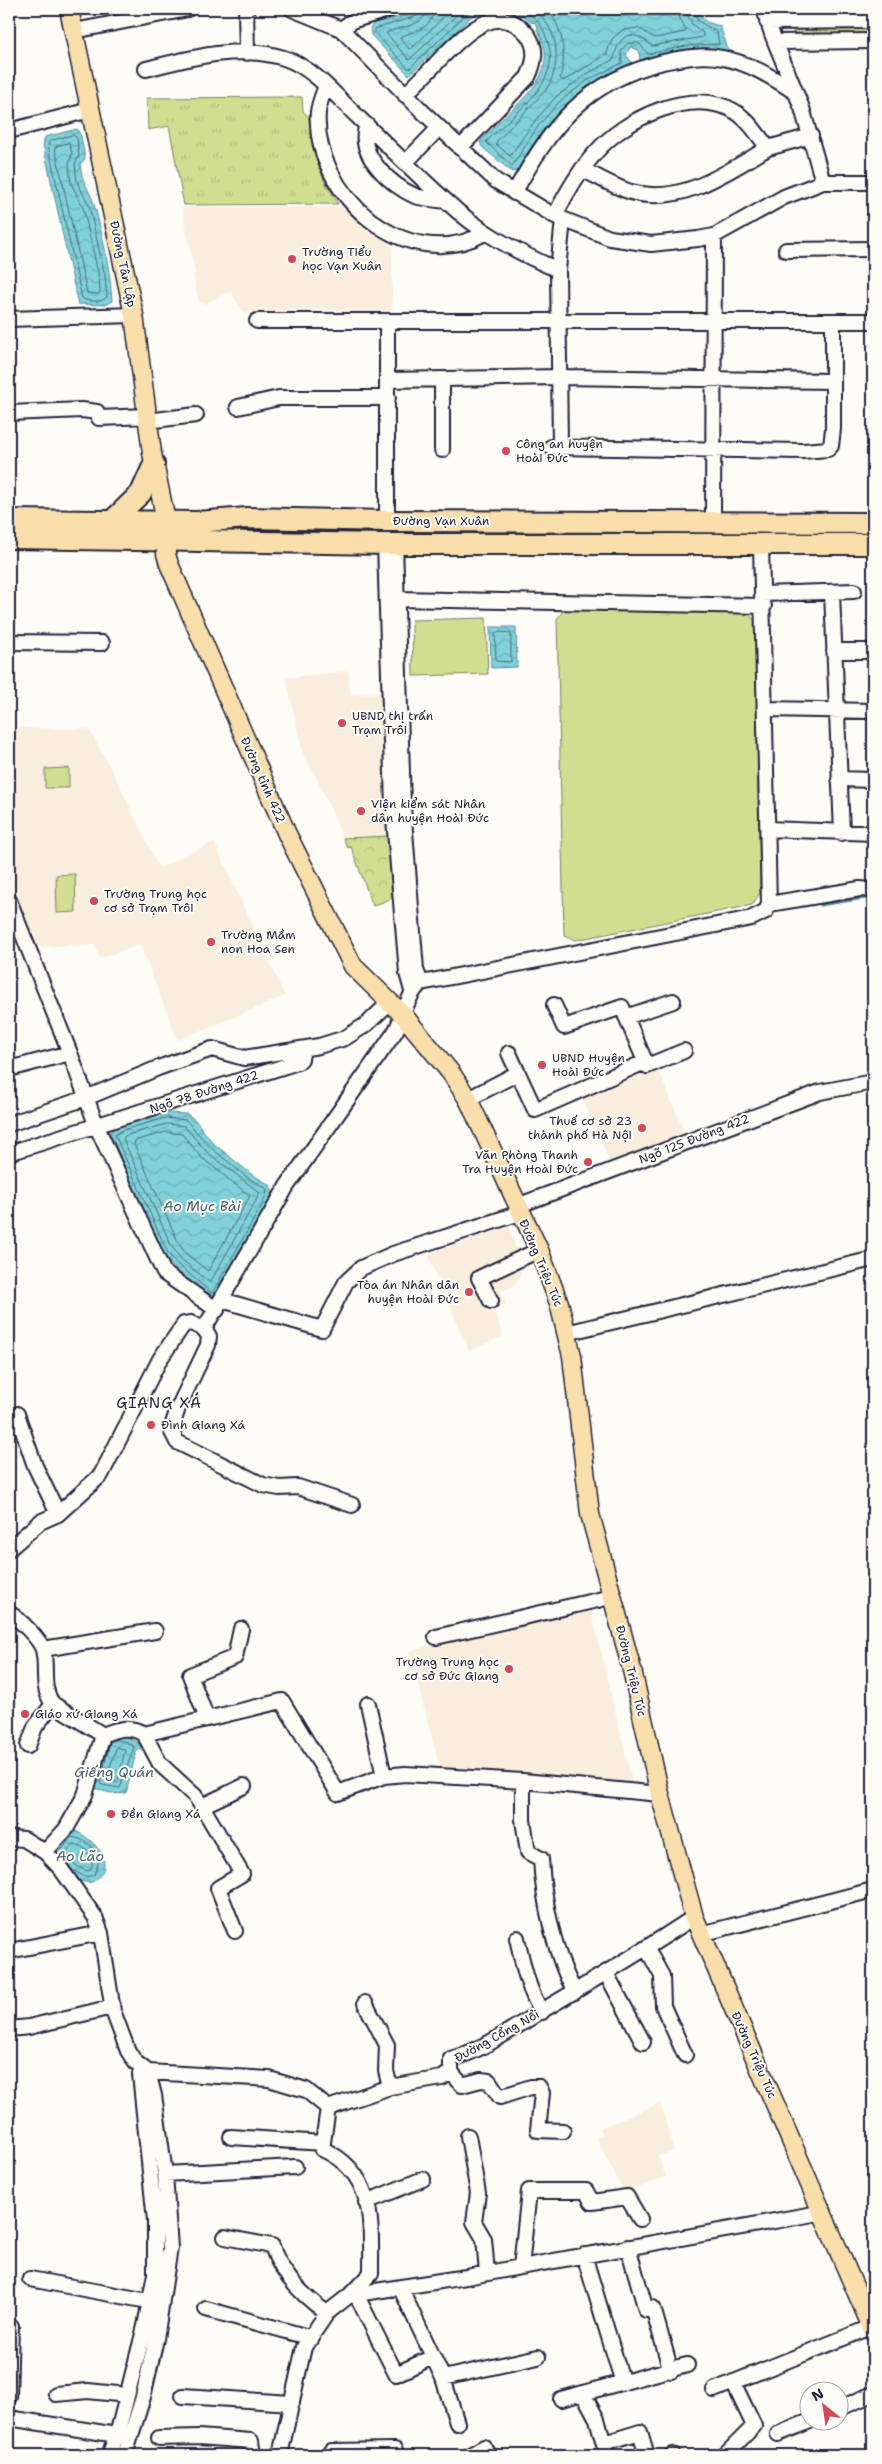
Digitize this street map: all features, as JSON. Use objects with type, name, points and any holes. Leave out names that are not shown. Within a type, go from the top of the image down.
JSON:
[{"type":"highway","points":[[112,521],[141,493],[154,464]]},
{"type":"highway","name":"Đường Vạn Xuân","points":[[9,520],[112,521],[166,531],[247,518],[387,522],[573,521],[873,524]]},
{"type":"highway","points":[[573,521],[574,543]]},
{"type":"highway","name":"Đường Vạn Xuân","points":[[9,538],[166,531],[390,543],[873,544]]},
{"type":"main road","name":"Đường Tân Lập","points":[[69,9],[134,315],[147,419],[166,531]]},
{"type":"main road","name":"Đường tỉnh 422","points":[[166,531],[169,564],[287,834],[353,966],[404,1016]]},
{"type":"main road","name":"Đường Triệu Túc","points":[[404,1016],[451,1073],[468,1099],[539,1250],[559,1303],[572,1356],[590,1514],[632,1670],[660,1794],[694,1917],[824,2212],[872,2328]]},
{"type":"street","points":[[74,32],[188,9]]},
{"type":"street","points":[[246,9],[247,53]]},
{"type":"street","points":[[292,9],[341,29],[405,95],[483,170],[514,193],[559,218],[610,238],[630,243],[671,243],[714,236],[784,197],[823,182],[873,182]]},
{"type":"street","points":[[341,29],[354,20],[391,9]]},
{"type":"street","points":[[823,182],[811,136],[766,15],[873,21]]},
{"type":"street","points":[[405,95],[481,21],[501,17],[520,25],[527,32],[534,47],[534,65],[528,77],[460,148]]},
{"type":"street","points":[[775,42],[873,41]]},
{"type":"street","points":[[146,69],[198,57],[247,53],[268,55],[292,62],[312,73],[446,201],[484,233],[558,270]]},
{"type":"street","points":[[514,193],[546,138],[572,109],[602,86],[633,71],[691,57],[722,58],[751,67],[795,92]]},
{"type":"street","points":[[326,86],[318,110],[323,149],[334,178],[343,192],[368,218],[383,229],[418,244],[460,244],[484,233]]},
{"type":"street","points":[[768,148],[736,112],[712,103],[694,103],[654,113],[621,130],[597,151],[582,169],[559,218],[559,377],[555,447],[803,451],[828,449],[833,429],[833,322]]},
{"type":"street","points":[[9,131],[90,110]]},
{"type":"street","points":[[366,125],[364,139],[367,149],[388,178],[413,194],[446,201]]},
{"type":"street","points":[[406,162],[439,128]]},
{"type":"street","points":[[582,169],[615,186],[633,192],[650,194],[673,193],[712,180],[768,148],[811,136]]},
{"type":"street","points":[[713,523],[714,236]]},
{"type":"street","points":[[786,250],[873,249]]},
{"type":"street","points":[[9,319],[134,315]]},
{"type":"street","points":[[257,321],[873,322]]},
{"type":"street","points":[[387,321],[387,522]]},
{"type":"street","points":[[388,380],[559,377],[833,381]]},
{"type":"street","points":[[442,380],[442,450]]},
{"type":"street","points":[[238,407],[279,398],[388,398]]},
{"type":"street","points":[[9,413],[82,410],[97,412],[99,418],[147,419],[196,415]]},
{"type":"street","points":[[204,1329],[220,1305],[287,1186],[404,1016],[417,987],[403,806],[396,599],[390,543]]},
{"type":"street","points":[[390,543],[393,807],[406,973],[417,987]]},
{"type":"street","points":[[417,987],[752,918],[766,910],[769,904],[768,829],[764,600],[761,544]]},
{"type":"street","points":[[396,599],[764,600],[854,591]]},
{"type":"street","points":[[832,592],[842,833]]},
{"type":"street","points":[[9,642],[102,643]]},
{"type":"street","points":[[834,651],[873,651]]},
{"type":"street","points":[[766,709],[873,711]]},
{"type":"street","points":[[839,779],[873,780]]},
{"type":"street","points":[[768,829],[873,833]]},
{"type":"street","points":[[769,904],[860,889],[873,890]]},
{"type":"street","points":[[9,900],[70,1053],[96,1127],[164,1273],[220,1305]]},
{"type":"street","points":[[626,1017],[672,1001]]},
{"type":"street","points":[[9,1124],[86,1098],[158,1068],[212,1049],[244,1058],[303,1049],[345,1038],[367,1024],[390,1002]]},
{"type":"street","points":[[554,1005],[564,1027],[622,1007],[647,1066],[684,1051]]},
{"type":"street","name":"Ngõ 78 Đường 422","points":[[9,1153],[298,1062],[301,1059],[303,1049]]},
{"type":"street","points":[[9,1069],[70,1053]]},
{"type":"street","points":[[509,1053],[535,1110],[645,1062]]},
{"type":"street","points":[[244,1058],[252,1077]]},
{"type":"street","points":[[468,1099],[518,1073]]},
{"type":"street","name":"Ngõ 125 Đường 422","points":[[220,1305],[322,1330],[346,1282],[361,1268],[393,1254],[519,1209],[820,1092],[873,1082]]},
{"type":"street","points":[[491,1301],[479,1278],[539,1250]]},
{"type":"street","points":[[566,1332],[873,1259]]},
{"type":"street","points":[[9,1549],[40,1522],[58,1514],[102,1476],[160,1359],[179,1329],[184,1324],[191,1323],[204,1329],[209,1336],[208,1345],[178,1408],[171,1430],[177,1442],[263,1485],[279,1488],[298,1487],[352,1505]]},
{"type":"street","points":[[16,1414],[35,1466],[58,1514]]},
{"type":"street","points":[[436,1638],[611,1597]]},
{"type":"street","points":[[9,1612],[21,1621],[43,1650],[44,1679],[47,1696],[53,1704],[103,1735]]},
{"type":"street","points":[[207,1719],[190,1675],[235,1658],[241,1629]]},
{"type":"street","points":[[43,1650],[155,1631]]},
{"type":"street","points":[[144,1734],[282,1700],[338,1793],[384,1776],[438,1775],[660,1794]]},
{"type":"street","points":[[28,1746],[35,1727],[53,1704]]},
{"type":"street","points":[[368,1704],[384,1776]]},
{"type":"street","points":[[103,1735],[120,1729],[134,1729],[144,1734],[160,1764],[195,1796],[202,1806],[242,1874],[218,1888],[235,1931]]},
{"type":"street","points":[[45,1852],[66,1829],[85,1795],[103,1735]]},
{"type":"street","points":[[523,1781],[524,1820],[528,1852],[541,1859],[542,1888],[558,1956],[574,1992]]},
{"type":"street","points":[[202,1806],[244,1786]]},
{"type":"street","points":[[9,1838],[24,1839],[45,1852],[61,1869],[95,1917],[101,1933],[112,2007],[128,2051],[135,2062],[141,2078],[155,2221],[155,2274],[148,2301],[145,2326],[109,2455]]},
{"type":"street","points":[[701,1934],[873,1890]]},
{"type":"street","name":"Đường Cổng Nổi","points":[[328,2108],[390,2087],[442,2078],[450,2072],[451,2059],[461,2056],[542,2012],[647,1949],[694,1917]]},
{"type":"street","points":[[9,1951],[101,1933]]},
{"type":"street","points":[[517,1938],[527,1982],[532,1996],[542,2012]]},
{"type":"street","points":[[647,1949],[662,1976],[663,2006],[686,2055]]},
{"type":"street","points":[[606,1973],[643,2042]]},
{"type":"street","points":[[366,2003],[387,2046],[386,2071],[390,2087]]},
{"type":"street","points":[[9,2029],[46,2023],[112,2007]]},
{"type":"street","points":[[135,2062],[148,2072],[269,2079],[306,2090],[328,2108],[322,2149],[337,2156],[361,2182],[372,2218],[371,2273],[353,2294],[327,2313],[312,2338],[304,2347],[280,2455]]},
{"type":"street","points":[[125,2455],[143,2397],[156,2339],[170,2248],[165,2174],[154,2095],[148,2072]]},
{"type":"street","points":[[450,2072],[462,2085],[481,2080],[489,2081],[500,2097],[531,2087],[538,2087],[542,2093],[538,2130],[544,2132],[563,2131]]},
{"type":"street","points":[[468,2136],[478,2193],[474,2222],[484,2239],[487,2273]]},
{"type":"street","points":[[231,2137],[323,2143]]},
{"type":"street","points":[[165,2174],[295,2167]]},
{"type":"street","points":[[366,2202],[423,2180]]},
{"type":"street","points":[[521,2267],[529,2191],[586,2191],[592,2202],[627,2197],[640,2219]]},
{"type":"street","points":[[353,2294],[487,2273],[824,2212]]},
{"type":"street","points":[[224,2237],[272,2246],[276,2259],[287,2276],[310,2301],[327,2313]]},
{"type":"street","points":[[628,2247],[646,2310],[652,2308],[671,2371]]},
{"type":"street","points":[[584,2255],[623,2383]]},
{"type":"street","points":[[30,2279],[148,2301]]},
{"type":"street","points":[[400,2287],[443,2378],[457,2423]]},
{"type":"street","points":[[353,2294],[396,2374],[433,2357]]},
{"type":"street","points":[[206,2309],[312,2338]]},
{"type":"street","points":[[9,2327],[11,2326],[9,2397]]},
{"type":"street","points":[[714,2390],[872,2328]]},
{"type":"street","points":[[443,2378],[538,2357]]},
{"type":"street","points":[[561,2398],[671,2371],[688,2365]]},
{"type":"street","points":[[725,2455],[754,2426],[733,2382]]},
{"type":"street","points":[[56,2394],[88,2392],[127,2395]]},
{"type":"street","points":[[583,2393],[597,2419],[605,2449],[640,2432],[648,2455]]},
{"type":"street","points":[[850,2404],[873,2394]]},
{"type":"street","points":[[183,2396],[292,2403]]},
{"type":"street","points":[[15,2419],[116,2435]]},
{"type":"street","points":[[778,2434],[800,2425]]},
{"type":"street","points":[[159,2438],[198,2436],[251,2441],[253,2455]]},
{"type":"street","points":[[470,2455],[484,2447],[488,2455]]},
{"type":"street","points":[[330,2455],[332,2451],[396,2450]]},
{"type":"shaded area","name":"Trường Tiểu học Vạn Xuân","points":[[182,207],[342,207],[370,233],[392,245],[392,311],[299,310],[244,312],[230,292],[205,304],[199,302]]},
{"type":"shaded area","name":"UBND thị trấn Trạm Trôi","points":[[349,671],[350,695],[389,692],[391,836],[343,838],[320,785],[302,751],[286,678]]},
{"type":"shaded area","points":[[9,728],[89,729],[120,786],[159,868],[214,842],[285,996],[178,1040],[140,945],[100,958],[94,945],[33,947],[19,909],[18,893],[12,892],[9,884]]},
{"type":"shaded area","points":[[658,1069],[686,1136],[611,1165],[583,1099]]},
{"type":"shaded area","points":[[508,1222],[521,1267],[520,1276],[514,1286],[501,1291],[506,1304],[494,1309],[503,1336],[469,1351],[429,1258],[432,1252],[474,1239]]},
{"type":"shaded area","points":[[590,1606],[634,1789],[441,1772],[409,1651]]},
{"type":"shaded area","points":[[660,2103],[674,2151],[658,2156],[666,2177],[624,2193],[596,2137],[603,2134],[600,2128]]},
{"type":"green space","points":[[794,28],[873,28],[873,35],[796,35],[793,32]]},
{"type":"green space","points":[[302,97],[303,111],[309,118],[317,161],[324,180],[338,204],[184,205],[169,126],[148,130],[147,98]]},
{"type":"green space","points":[[565,608],[746,611],[755,621],[760,893],[752,905],[576,940],[564,935],[557,619]]},
{"type":"green space","points":[[486,618],[488,674],[413,676],[412,620]]},
{"type":"green space","points":[[69,768],[69,788],[45,788],[45,769]]},
{"type":"green space","points":[[391,836],[392,898],[373,906],[351,847],[348,848],[343,838]]},
{"type":"green space","points":[[75,874],[76,912],[57,913],[56,875]]},
{"type":"water","points":[[420,9],[495,9],[472,16],[409,75],[371,35],[370,28],[374,23],[396,18]]},
{"type":"water","points":[[501,9],[696,9],[706,22],[720,26],[729,52],[695,50],[640,61],[639,50],[630,47],[626,55],[633,64],[595,83],[565,106],[540,134],[518,170],[512,172],[482,147],[480,142],[528,94],[542,71],[545,59],[544,45],[537,29],[538,27],[534,22],[532,23],[518,13]]},
{"type":"water","points":[[77,129],[81,136],[85,159],[80,164],[81,171],[94,204],[108,265],[112,301],[105,305],[78,304],[43,144],[45,137]]},
{"type":"water","points":[[490,627],[516,627],[517,667],[491,668]]},
{"type":"water","name":"Ao Mục Bài","points":[[166,1113],[187,1114],[195,1120],[213,1143],[251,1174],[270,1185],[273,1193],[216,1297],[211,1300],[172,1266],[163,1253],[110,1133],[112,1129]]},
{"type":"water","name":"Giếng Quán","points":[[117,1735],[127,1737],[140,1744],[141,1748],[136,1753],[126,1793],[122,1794],[102,1791],[95,1788],[94,1784],[107,1738]]},
{"type":"water","name":"Ao Lão","points":[[75,1831],[96,1846],[104,1861],[104,1868],[100,1876],[92,1882],[80,1881],[75,1878],[55,1856],[61,1840],[67,1834]]},
{"type":"waterway","points":[[820,905],[865,898],[873,899]]},
{"type":"place","name":"Trường Tiểu học Vạn Xuân","points":[[292,259]]},
{"type":"place","name":"Công an huyện Hoài Đức","points":[[506,451]]},
{"type":"place","name":"UBND thị trấn Trạm Trôi","points":[[342,723]]},
{"type":"place","name":"Viện kiểm sát Nhân dân huyện Hoài Đức","points":[[361,811]]},
{"type":"place","name":"Trường Trung học cơ sở Trạm Trôi","points":[[94,901]]},
{"type":"place","name":"Trường Mầm non Hoa Sen","points":[[211,942]]},
{"type":"place","name":"UBND Huyện Hoài Đức","points":[[542,1065]]},
{"type":"place","name":"Thuế cơ sở 23 thành phố Hà Nội","points":[[642,1128]]},
{"type":"place","name":"Văn Phòng Thanh Tra Huyện Hoài Đức","points":[[588,1162]]},
{"type":"place","name":"Tòa án Nhân dân huyện Hoài Đức","points":[[469,1292]]},
{"type":"place","name":"Đình Giang Xá","points":[[151,1425]]},
{"type":"place","name":"Trường Trung học cơ sở Đức Giang","points":[[509,1669]]},
{"type":"place","name":"Giáo xứ Giang Xá","points":[[25,1714]]},
{"type":"place","name":"Đền Giang Xá","points":[[111,1814]]},
{"type":"district","name":"GIANG XÁ","points":[[159,1403]]}]
